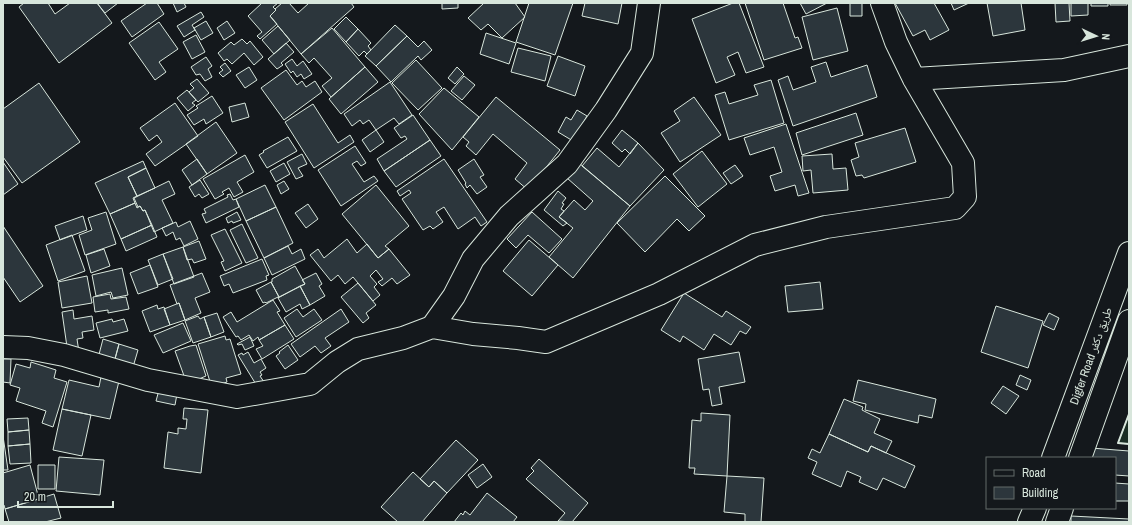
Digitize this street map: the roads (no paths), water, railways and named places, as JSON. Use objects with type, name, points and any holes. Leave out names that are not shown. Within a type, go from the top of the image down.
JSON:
[{"type":"street","points":[[432,327],[454,296],[473,259],[509,216],[567,164],[606,110],[642,53],[649,3]]},
{"type":"street","points":[[3,347],[35,349],[78,359],[148,380],[237,397],[310,384],[337,362],[358,349],[403,338],[432,327],[472,334],[546,342],[659,294],[755,245],[826,227],[955,208],[964,197],[963,163],[914,79],[896,42],[882,3]]},
{"type":"street","points":[[914,79],[1064,70],[1129,56]]},
{"type":"street","name":"Digfer Road طريق دكفر","points":[[1053,457],[1129,253]]},
{"type":"street","name":"Digfer Road طريق دكفر","points":[[1080,457],[1129,321]]},
{"type":"street","points":[[1029,522],[1034,509]]},
{"type":"street","points":[[1057,522],[1062,509]]}]
